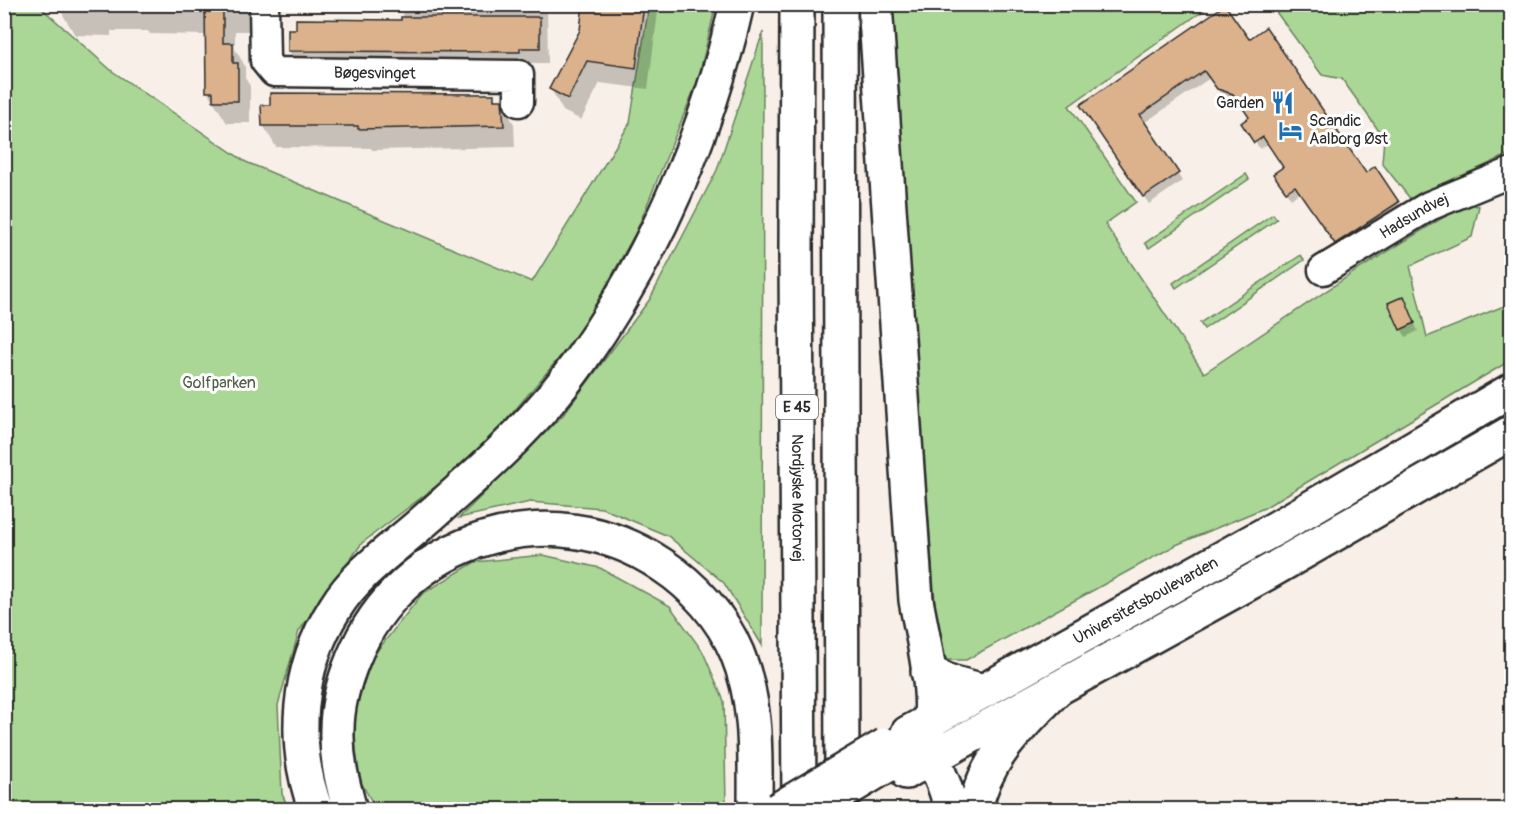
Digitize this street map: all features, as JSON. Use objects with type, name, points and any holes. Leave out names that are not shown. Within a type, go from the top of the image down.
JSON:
[{"type":"main road","points":[[316,810],[304,767],[300,716],[306,674],[319,638],[335,606],[369,567],[498,455],[579,363],[614,312],[685,171],[712,95],[737,4]]},
{"type":"main road","name":"Nordjyske Motorvej","points":[[797,4],[799,810]]},
{"type":"main road","name":"E 45","points":[[840,4],[841,810]]},
{"type":"main road","points":[[813,810],[907,750],[932,696],[916,600],[875,4]]},
{"type":"main road","name":"Universitetsboulevarden","points":[[841,810],[907,750],[984,691],[1278,527],[1512,390]]},
{"type":"main road","name":"Universitetsboulevarden","points":[[777,810],[907,750],[1057,689],[1265,574],[1512,432]]},
{"type":"main road","points":[[350,810],[339,775],[336,728],[344,682],[361,639],[388,600],[422,569],[463,546],[507,532],[554,528],[600,535],[643,552],[682,578],[714,612],[737,653],[751,697],[755,744],[755,810]]},
{"type":"main road","points":[[928,672],[950,682],[984,691]]},
{"type":"main road","points":[[975,810],[986,773],[997,754],[1010,736],[1057,689]]},
{"type":"main road","points":[[907,750],[942,777],[951,810]]},
{"type":"street","name":"Bøgesvinget","points":[[264,4],[265,61],[274,72],[519,75],[519,102]]},
{"type":"street","name":"Hadsundvej","points":[[1323,270],[1429,206],[1512,172]]},
{"type":"green space","name":"Golfparken","points":[[5,5],[38,5],[112,71],[246,162],[532,282],[630,123],[649,5],[716,5],[698,80],[636,232],[580,333],[477,455],[362,543],[299,631],[278,705],[282,794],[289,809],[5,810]]},
{"type":"green space","points":[[889,5],[1211,5],[1069,106],[1136,202],[1105,224],[1204,373],[1356,271],[1465,204],[1479,206],[1472,237],[1410,266],[1427,337],[1509,304],[1511,308],[1511,360],[1264,508],[1176,545],[966,660],[947,660],[938,642]]},
{"type":"green space","points":[[1271,5],[1511,5],[1511,153],[1412,201],[1382,163],[1384,138],[1342,79],[1322,75]]},
{"type":"green space","points":[[763,32],[762,645],[724,583],[668,536],[602,508],[530,502],[459,518],[563,415],[650,299],[717,170]]},
{"type":"green space","points":[[1246,174],[1249,179],[1149,248],[1145,243]]},
{"type":"green space","points":[[1273,214],[1277,219],[1176,288],[1173,283]]},
{"type":"green space","points":[[1301,255],[1304,260],[1204,329],[1200,323]]},
{"type":"green space","points":[[543,555],[600,568],[670,606],[703,652],[724,701],[726,804],[716,810],[376,809],[358,777],[353,715],[373,656],[422,594],[475,562]]},
{"type":"building","points":[[205,4],[223,4],[223,43],[233,43],[233,63],[238,63],[238,101],[213,101],[213,92],[206,92]]},
{"type":"building","points":[[583,4],[644,4],[636,68],[587,61],[568,99],[549,89],[580,30]]},
{"type":"building","name":"Scandic Aalborg Øst","points":[[1225,5],[1249,39],[1266,27],[1366,173],[1375,166],[1399,202],[1335,244],[1295,186],[1286,192],[1273,174],[1283,167],[1263,137],[1254,143],[1241,123],[1249,117],[1233,94],[1217,89],[1204,71],[1140,115],[1179,173],[1143,197],[1080,105]]},
{"type":"building","points":[[401,17],[540,17],[540,48],[520,48],[520,52],[288,51],[288,29],[296,29],[296,19],[401,20]]},
{"type":"building","points":[[270,93],[494,94],[494,100],[502,100],[504,126],[358,129],[358,126],[262,126],[261,105],[270,105]]},
{"type":"building","points":[[1404,296],[1415,323],[1400,330],[1388,303]]},
{"type":"place","name":"Garden","points":[[1282,103]]},
{"type":"place","name":"Scandic Aalborg Øst","points":[[1291,130]]}]
